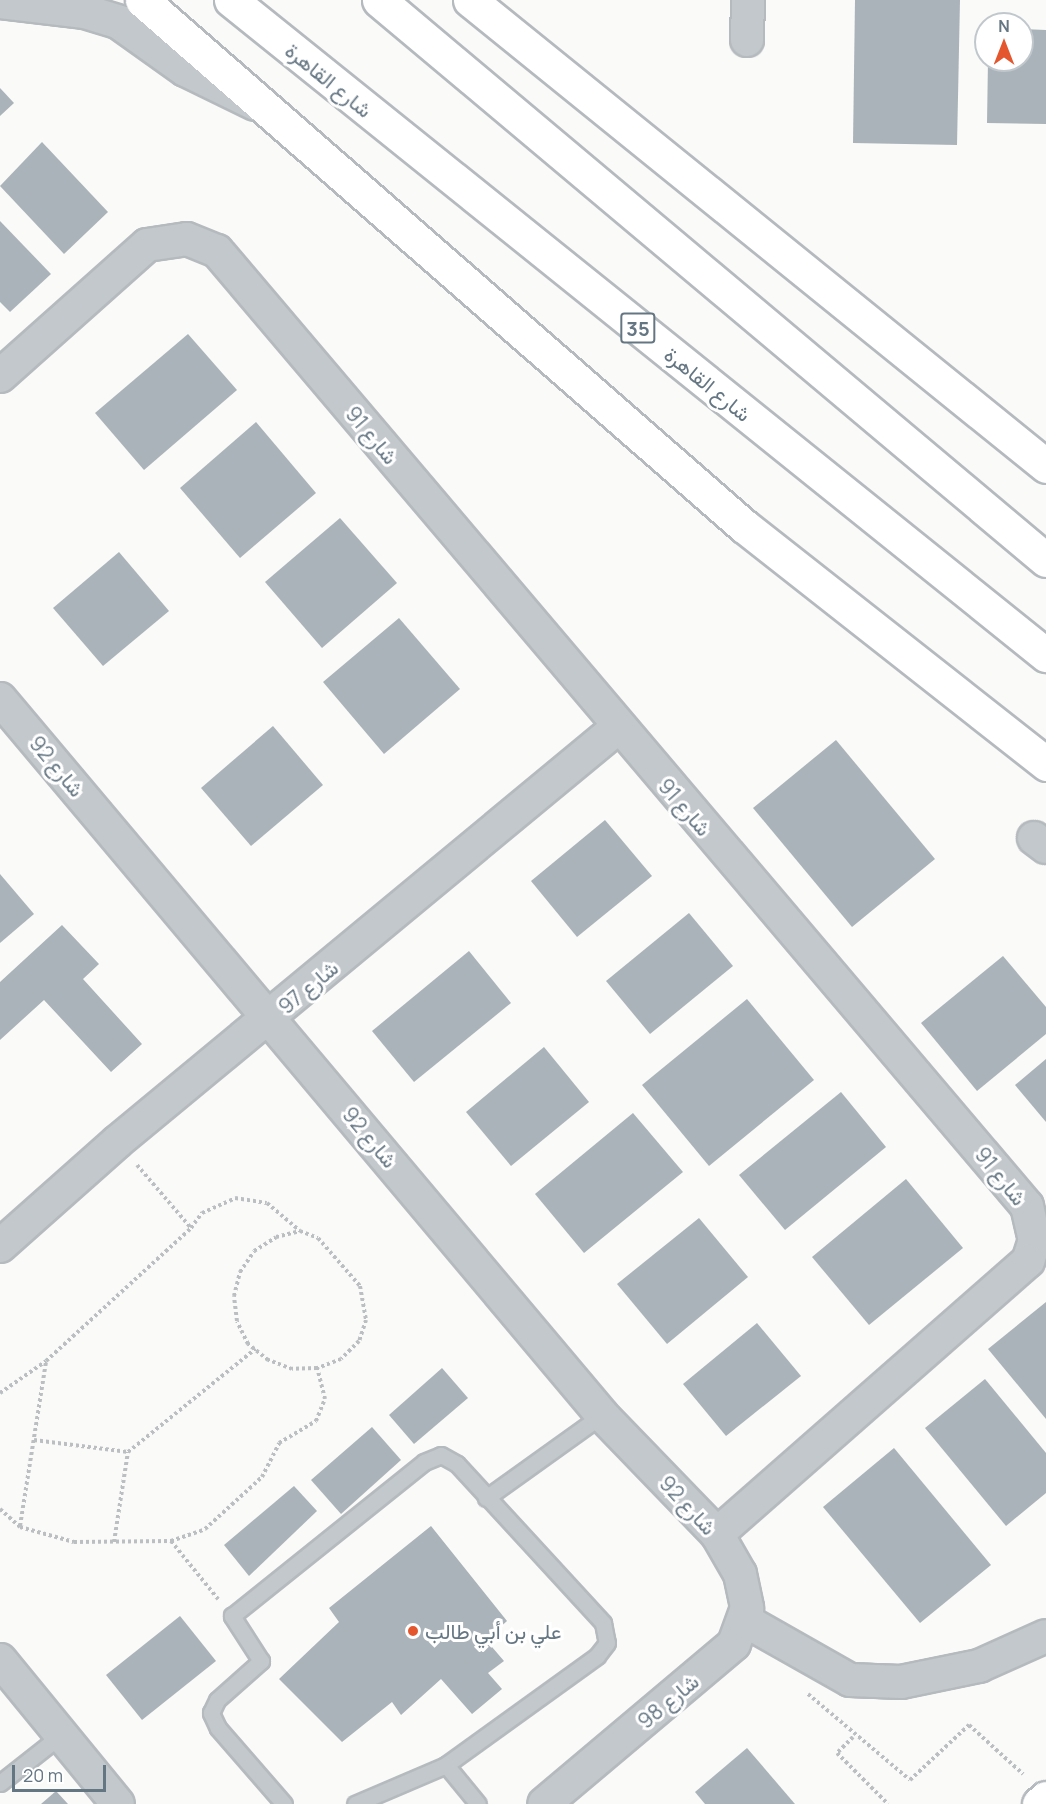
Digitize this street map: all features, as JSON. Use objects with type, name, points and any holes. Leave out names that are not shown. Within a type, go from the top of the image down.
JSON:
[{"type":"main road","points":[[142,0],[258,104],[744,526],[1046,764]]},
{"type":"main road","name":"شارع القاهرة","points":[[231,0],[1046,655]]},
{"type":"main road","points":[[379,0],[1046,560]]},
{"type":"main road","points":[[470,0],[1046,466]]},
{"type":"street","points":[[747,40],[748,0]]},
{"type":"street","points":[[0,1],[84,11],[109,11],[185,69],[258,104]]},
{"type":"street","name":"شارع 91","points":[[0,376],[130,256],[147,245],[175,238],[208,245],[223,256],[617,728],[1019,1196],[1034,1231],[1031,1256],[1023,1267],[717,1534]]},
{"type":"street","name":"شارع 92","points":[[0,699],[272,1017],[602,1415],[717,1534],[740,1574]]},
{"type":"street","name":"شارع 97","points":[[0,1246],[117,1142],[272,1017],[617,728]]},
{"type":"street","name":"شارع 98","points":[[544,1804],[722,1656],[741,1632],[744,1620],[746,1596],[740,1574]]},
{"type":"street","points":[[744,1620],[850,1680],[901,1682],[979,1666],[1046,1636]]},
{"type":"street","points":[[0,1660],[118,1804]]},
{"type":"lane","points":[[486,1498],[602,1415]]},
{"type":"lane","points":[[284,1804],[218,1728],[211,1713],[217,1700],[261,1661],[231,1616],[433,1457],[449,1458],[603,1623],[609,1636],[597,1656],[446,1765],[355,1804]]},
{"type":"lane","points":[[0,1784],[61,1735]]},
{"type":"lane","points":[[446,1765],[478,1804]]},
{"type":"path","points":[[117,1142],[191,1228]]},
{"type":"path","points":[[0,1394],[46,1361],[191,1228],[202,1213],[235,1198],[267,1203],[300,1231],[318,1238],[360,1286],[365,1302],[366,1320],[359,1341],[341,1359],[317,1368],[292,1369],[268,1360],[255,1349],[237,1321],[234,1296],[240,1272],[254,1251],[276,1237],[300,1231]]},
{"type":"path","points":[[114,1542],[128,1452],[255,1349]]},
{"type":"path","points":[[20,1527],[46,1361]]},
{"type":"path","points":[[0,1509],[20,1527],[74,1542],[171,1541],[205,1529],[262,1477],[279,1443],[316,1421],[325,1399],[317,1368]]},
{"type":"path","points":[[33,1440],[128,1452]]},
{"type":"path","points":[[171,1541],[231,1616]]},
{"type":"path","points":[[888,1804],[837,1753],[854,1737],[910,1780],[969,1725],[1038,1794]]},
{"type":"building","points":[[855,0],[960,0],[957,145],[853,143]]},
{"type":"building","points":[[1034,30],[1046,30],[1046,124],[987,123],[988,72],[1034,72]]},
{"type":"building","points":[[0,88],[14,103],[0,116]]},
{"type":"building","points":[[42,142],[108,212],[64,254],[0,186]]},
{"type":"building","points":[[0,221],[51,274],[10,312],[0,302]]},
{"type":"building","points":[[188,334],[237,390],[144,470],[95,413]]},
{"type":"building","points":[[256,422],[316,493],[240,558],[180,488]]},
{"type":"building","points":[[340,518],[397,583],[322,648],[265,582]]},
{"type":"building","points":[[119,552],[169,611],[103,666],[53,608]]},
{"type":"building","points":[[399,618],[460,689],[384,754],[323,682]]},
{"type":"building","points":[[273,726],[323,785],[251,846],[201,788]]},
{"type":"building","points":[[836,740],[935,859],[852,927],[753,808]]},
{"type":"building","points":[[605,820],[652,876],[577,937],[531,881]]},
{"type":"building","points":[[0,874],[34,914],[0,943]]},
{"type":"building","points":[[689,913],[733,966],[650,1034],[606,981]]},
{"type":"building","points":[[62,925],[99,964],[83,979],[142,1044],[111,1072],[44,1000],[0,1040],[0,982]]},
{"type":"building","points":[[469,951],[511,1003],[414,1082],[372,1031]]},
{"type":"building","points":[[1003,956],[1046,1007],[1046,1034],[977,1091],[921,1023]]},
{"type":"building","points":[[747,999],[814,1080],[709,1166],[642,1085]]},
{"type":"building","points":[[544,1047],[589,1102],[511,1166],[466,1112]]},
{"type":"building","points":[[1046,1059],[1046,1122],[1015,1085]]},
{"type":"building","points":[[841,1092],[886,1147],[785,1230],[739,1175]]},
{"type":"building","points":[[633,1113],[683,1172],[584,1253],[535,1194]]},
{"type":"building","points":[[906,1179],[963,1248],[869,1325],[812,1257]]},
{"type":"building","points":[[699,1218],[748,1277],[667,1344],[617,1284]]},
{"type":"building","points":[[1046,1302],[1046,1419],[988,1349]]},
{"type":"building","points":[[757,1323],[801,1376],[726,1436],[683,1384]]},
{"type":"building","points":[[442,1368],[468,1398],[414,1444],[389,1415]]},
{"type":"building","points":[[985,1379],[1046,1453],[1046,1493],[1006,1526],[925,1428]]},
{"type":"building","points":[[372,1427],[401,1460],[341,1514],[311,1480]]},
{"type":"building","points":[[894,1448],[991,1565],[920,1623],[823,1507]]},
{"type":"building","points":[[294,1486],[317,1511],[249,1576],[224,1545]]},
{"type":"building","name":"علي بن أبي طالب","points":[[431,1526],[507,1621],[486,1640],[504,1661],[488,1673],[502,1689],[472,1714],[441,1679],[401,1715],[392,1702],[342,1742],[279,1679],[339,1622],[329,1608]]},
{"type":"building","points":[[180,1616],[216,1661],[142,1720],[106,1675]]},
{"type":"building","points":[[747,1748],[795,1804],[705,1804],[695,1792]]},
{"type":"building","points":[[56,1791],[68,1804],[41,1804]]},
{"type":"place","name":"علي بن أبي طالب","points":[[413,1631]]}]
